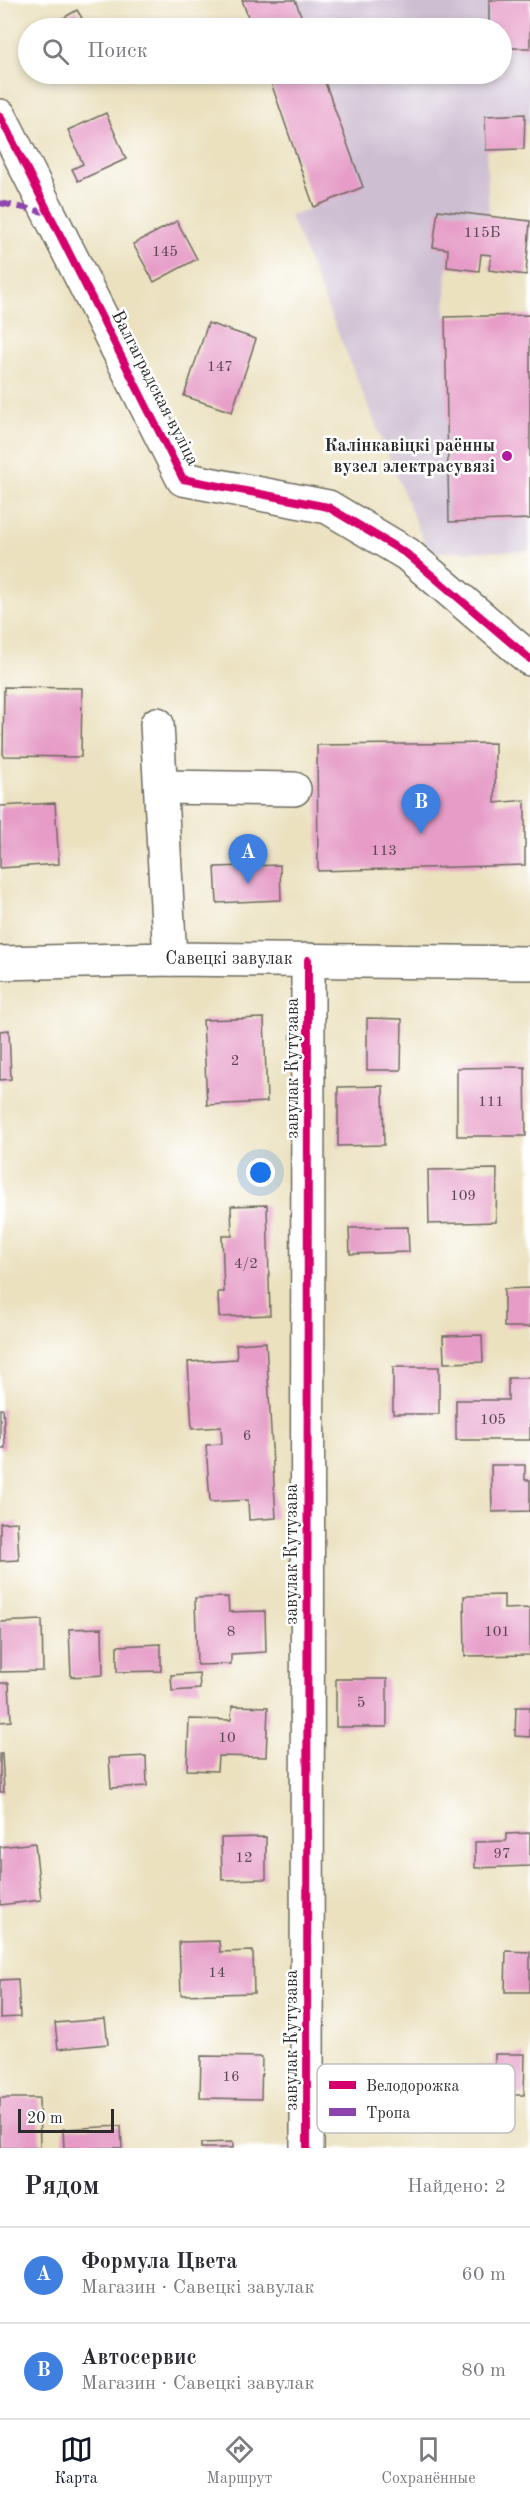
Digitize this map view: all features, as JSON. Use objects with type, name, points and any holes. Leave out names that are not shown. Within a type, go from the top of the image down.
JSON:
[{"type":"street","name":"Валгаградская вуліца","points":[[0,117],[183,479],[328,507],[407,554],[530,659]]},
{"type":"street","points":[[157,724],[170,959]]},
{"type":"street","points":[[161,787],[294,789]]},
{"type":"street","name":"Савецкі завулак","points":[[0,963],[170,959],[530,963]]},
{"type":"street","name":"завулак Кутузава","points":[[307,2148],[308,960]]},
{"type":"shaded area","points":[[242,0],[530,0],[530,124],[525,124],[524,114],[485,116],[489,216],[438,210],[433,247],[448,249],[445,317],[530,315],[530,551],[428,552],[290,216],[314,207],[271,84],[512,84],[512,18],[248,18]]},
{"type":"building","points":[[242,0],[295,0],[302,18],[248,18]]},
{"type":"building","points":[[489,0],[530,0],[530,48],[512,48],[512,18],[489,18]]},
{"type":"building","points":[[77,10],[82,18],[63,18]]},
{"type":"building","points":[[271,84],[326,84],[363,187],[314,207]]},
{"type":"building","points":[[106,113],[126,159],[78,181],[72,169],[83,164],[68,130]]},
{"type":"building","points":[[525,114],[524,149],[486,150],[485,116]]},
{"type":"building","points":[[438,210],[530,221],[526,275],[489,270],[491,255],[481,254],[479,271],[447,267],[448,249],[433,247]]},
{"type":"building","points":[[177,221],[197,259],[154,282],[133,244]]},
{"type":"building","points":[[530,315],[530,519],[449,522],[445,317]]},
{"type":"building","points":[[208,323],[256,339],[232,412],[184,396]]},
{"type":"building","points":[[4,687],[82,688],[81,757],[3,756]]},
{"type":"building","points":[[495,743],[495,803],[525,800],[525,865],[318,871],[317,745]]},
{"type":"building","points":[[55,803],[59,864],[0,868],[0,806]]},
{"type":"building","points":[[280,865],[281,900],[217,903],[215,867]]},
{"type":"building","points":[[264,1018],[267,1102],[207,1105],[203,1020]]},
{"type":"building","points":[[367,1018],[402,1019],[401,1070],[367,1070]]},
{"type":"building","points":[[9,1030],[11,1079],[0,1080],[0,1031]]},
{"type":"building","points":[[525,1067],[526,1136],[457,1136],[457,1068]]},
{"type":"building","points":[[383,1086],[384,1145],[338,1146],[338,1087]]},
{"type":"building","points":[[497,1169],[496,1222],[429,1224],[428,1170]]},
{"type":"building","points":[[267,1205],[270,1315],[219,1317],[218,1292],[224,1292],[222,1236],[232,1236],[231,1206]]},
{"type":"building","points":[[408,1227],[409,1252],[350,1254],[349,1228]]},
{"type":"building","points":[[530,1288],[530,1327],[504,1327],[504,1289]]},
{"type":"building","points":[[482,1335],[483,1362],[444,1363],[443,1336]]},
{"type":"building","points":[[266,1342],[276,1518],[249,1520],[248,1500],[210,1502],[206,1445],[222,1444],[221,1427],[192,1429],[188,1362],[237,1359],[236,1344]]},
{"type":"building","points":[[393,1367],[439,1367],[439,1414],[393,1414]]},
{"type":"building","points":[[508,1378],[530,1378],[530,1440],[456,1440],[456,1400],[508,1400]]},
{"type":"building","points":[[0,1409],[3,1409],[5,1448],[0,1448]]},
{"type":"building","points":[[491,1465],[525,1465],[525,1480],[530,1480],[530,1511],[492,1512]]},
{"type":"building","points":[[17,1522],[19,1560],[0,1561],[0,1523]]},
{"type":"building","points":[[504,1595],[504,1609],[530,1608],[530,1655],[465,1656],[464,1596]]},
{"type":"building","points":[[228,1597],[229,1612],[265,1611],[266,1652],[231,1654],[231,1664],[197,1665],[195,1598]]},
{"type":"building","points":[[42,1620],[43,1671],[0,1672],[0,1622]]},
{"type":"building","points":[[102,1628],[103,1675],[71,1677],[69,1629]]},
{"type":"building","points":[[161,1644],[161,1671],[117,1672],[117,1646]]},
{"type":"building","points":[[199,1673],[200,1689],[172,1691],[171,1675]]},
{"type":"building","points":[[336,1679],[387,1679],[387,1727],[336,1727]]},
{"type":"building","points":[[0,1683],[9,1683],[11,1721],[0,1722]]},
{"type":"building","points":[[232,1706],[268,1707],[266,1757],[218,1756],[217,1771],[187,1770],[189,1719],[231,1720]]},
{"type":"building","points":[[516,1707],[530,1707],[530,1737],[515,1736]]},
{"type":"building","points":[[0,1754],[2,1754],[4,1792],[0,1792]]},
{"type":"building","points":[[146,1756],[147,1786],[111,1788],[109,1758]]},
{"type":"building","points":[[530,1833],[530,1866],[475,1868],[475,1842],[506,1841],[506,1834]]},
{"type":"building","points":[[266,1837],[266,1879],[222,1880],[221,1838]]},
{"type":"building","points":[[35,1843],[41,1900],[0,1905],[0,1847]]},
{"type":"building","points":[[219,1941],[220,1952],[253,1951],[254,1993],[181,1995],[179,1942]]},
{"type":"building","points":[[506,1951],[530,1952],[530,1992],[505,1992]]},
{"type":"building","points":[[18,1979],[20,2017],[0,2018],[0,1980]]},
{"type":"building","points":[[105,2019],[108,2044],[58,2049],[55,2023]]},
{"type":"building","points":[[495,2054],[525,2054],[524,2095],[515,2095],[515,2064],[495,2064]]},
{"type":"building","points":[[201,2056],[262,2057],[261,2099],[200,2098]]},
{"type":"building","points":[[0,2098],[39,2098],[40,2148],[0,2148]]},
{"type":"building","points":[[121,2126],[122,2148],[64,2148],[63,2129]]},
{"type":"building","points":[[233,2142],[233,2148],[201,2148],[201,2143]]},
{"type":"marked path","points":[[0,203],[49,213]]},
{"type":"cycle path","points":[[0,116],[183,479],[328,507],[407,554],[530,659]]},
{"type":"cycle path","points":[[307,2148],[308,960]]},
{"type":"place","name":"Калінкавіцкі раённы вузел электрасувязі","points":[[507,456]]},
{"type":"place","name":"Автосервис","points":[[421,834]]},
{"type":"place","name":"Формула Цвета","points":[[248,884]]}]
